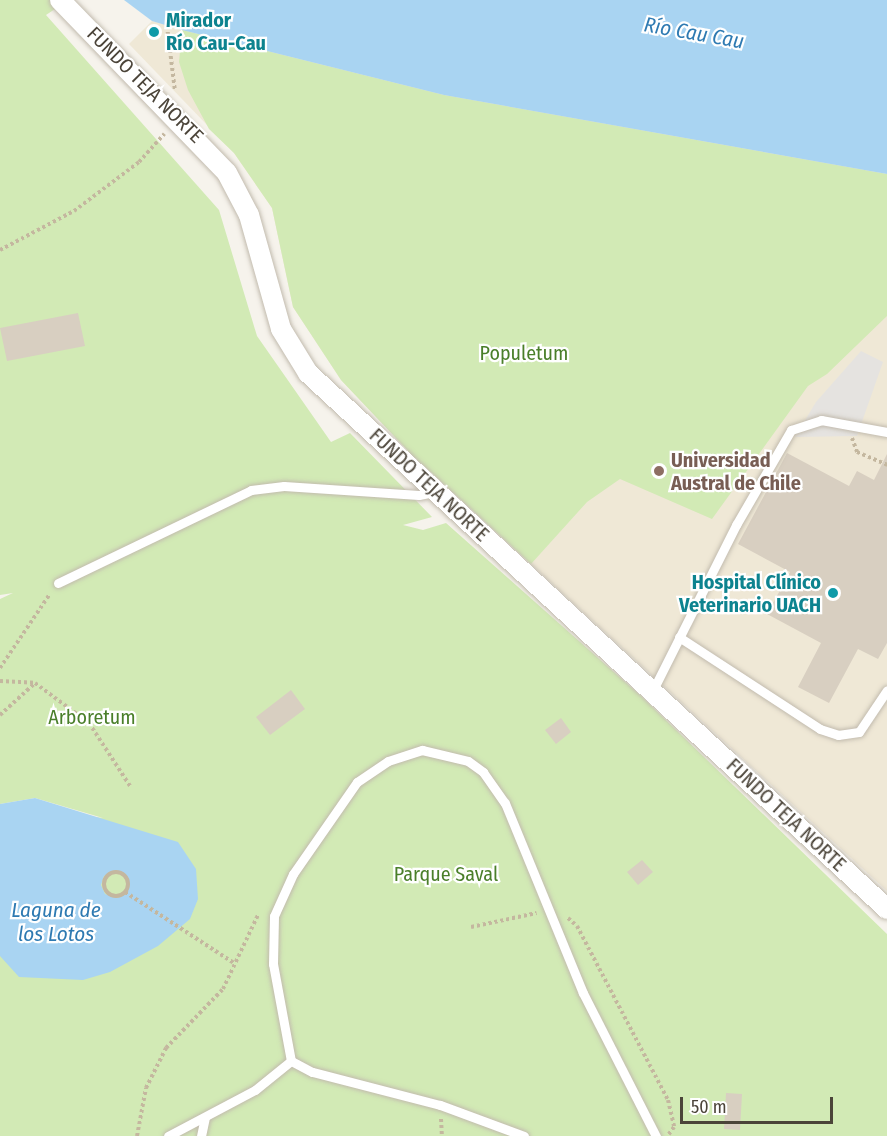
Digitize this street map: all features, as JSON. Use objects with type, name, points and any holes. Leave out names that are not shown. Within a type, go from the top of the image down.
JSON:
[{"type":"street","name":"FUNDO TEJA NORTE","points":[[60,0],[213,154],[240,193],[281,330],[297,359],[435,492],[653,690],[887,909]]},
{"type":"lane","points":[[653,690],[679,637],[791,430],[821,420],[845,421],[887,432]]},
{"type":"lane","points":[[58,583],[251,490],[284,486],[419,495],[435,492]]},
{"type":"lane","points":[[679,637],[820,729],[837,735],[859,732],[887,690]]},
{"type":"lane","points":[[291,1061],[273,964],[274,916],[293,873],[357,782],[388,761],[422,750],[449,754],[483,772],[505,804],[583,993],[656,1136]]},
{"type":"lane","points":[[168,1136],[255,1090],[291,1061]]},
{"type":"lane","points":[[291,1061],[312,1072],[440,1105],[524,1136]]},
{"type":"lane","points":[[201,1136],[205,1117]]},
{"type":"path","points":[[0,250],[74,211],[139,162],[176,115],[176,77],[167,26]]},
{"type":"path","points":[[845,421],[857,452],[887,465]]},
{"type":"path","points":[[0,668],[58,583]]},
{"type":"path","points":[[0,681],[35,683],[89,723],[130,786]]},
{"type":"path","points":[[0,715],[35,683]]},
{"type":"path","points":[[125,892],[128,885],[123,874],[106,877],[104,889],[110,895],[125,892],[178,930],[234,963]]},
{"type":"path","points":[[137,1136],[146,1088],[166,1048],[224,989],[234,963],[264,907]]},
{"type":"shaded area","name":"Universidad Austral de Chile","points":[[152,21],[887,174],[887,891],[411,454],[341,380],[293,307],[272,208],[234,153],[129,44]]},
{"type":"shaded area","points":[[861,351],[883,362],[857,436],[795,437],[816,402]]},
{"type":"green space","name":"Parque Saval","points":[[0,0],[53,0],[58,7],[46,15],[219,210],[257,336],[331,442],[350,433],[432,517],[403,525],[423,530],[446,523],[641,696],[887,934],[887,1136],[0,1136],[0,804],[0,599],[13,593],[0,595]],"holes":[[[35,798],[103,818],[0,804]]]},
{"type":"green space","name":"Populetum","points":[[182,30],[444,95],[887,174],[887,316],[827,374],[808,386],[712,519],[620,479],[587,502],[531,564],[411,454],[341,380],[293,307],[272,208],[234,153],[209,129],[188,90],[179,62]]},
{"type":"water","name":"Río Cau Cau","points":[[124,0],[887,0],[887,174],[444,95],[182,30],[152,21]]},
{"type":"water","name":"Laguna de los Lotos","points":[[35,798],[178,842],[196,869],[198,899],[190,919],[158,946],[110,972],[83,980],[19,977],[0,956],[0,804]],"holes":[[[116,870],[129,881],[126,894],[117,898],[105,894],[101,885],[104,876]]]},
{"type":"building","points":[[78,313],[85,346],[7,361],[0,328]]},
{"type":"building","name":"Hospital Clínico Veterinario UACH","points":[[787,453],[849,486],[857,471],[874,480],[887,454],[887,643],[878,659],[858,649],[829,703],[798,687],[821,643],[767,614],[790,572],[738,544]]},
{"type":"building","points":[[291,690],[305,709],[270,735],[256,717]]},
{"type":"building","points":[[561,718],[571,732],[556,744],[545,730]]},
{"type":"building","points":[[642,860],[653,872],[638,885],[627,872]]},
{"type":"building","points":[[726,1093],[742,1094],[740,1130],[724,1129]]},
{"type":"place","name":"Mirador Río Cau-Cau","points":[[154,32]]},
{"type":"place","name":"Universidad Austral de Chile","points":[[659,471]]},
{"type":"place","name":"Hospital Clínico Veterinario UACH","points":[[833,593]]},
{"type":"park label","name":"Arboretum","points":[[92,717]]}]
